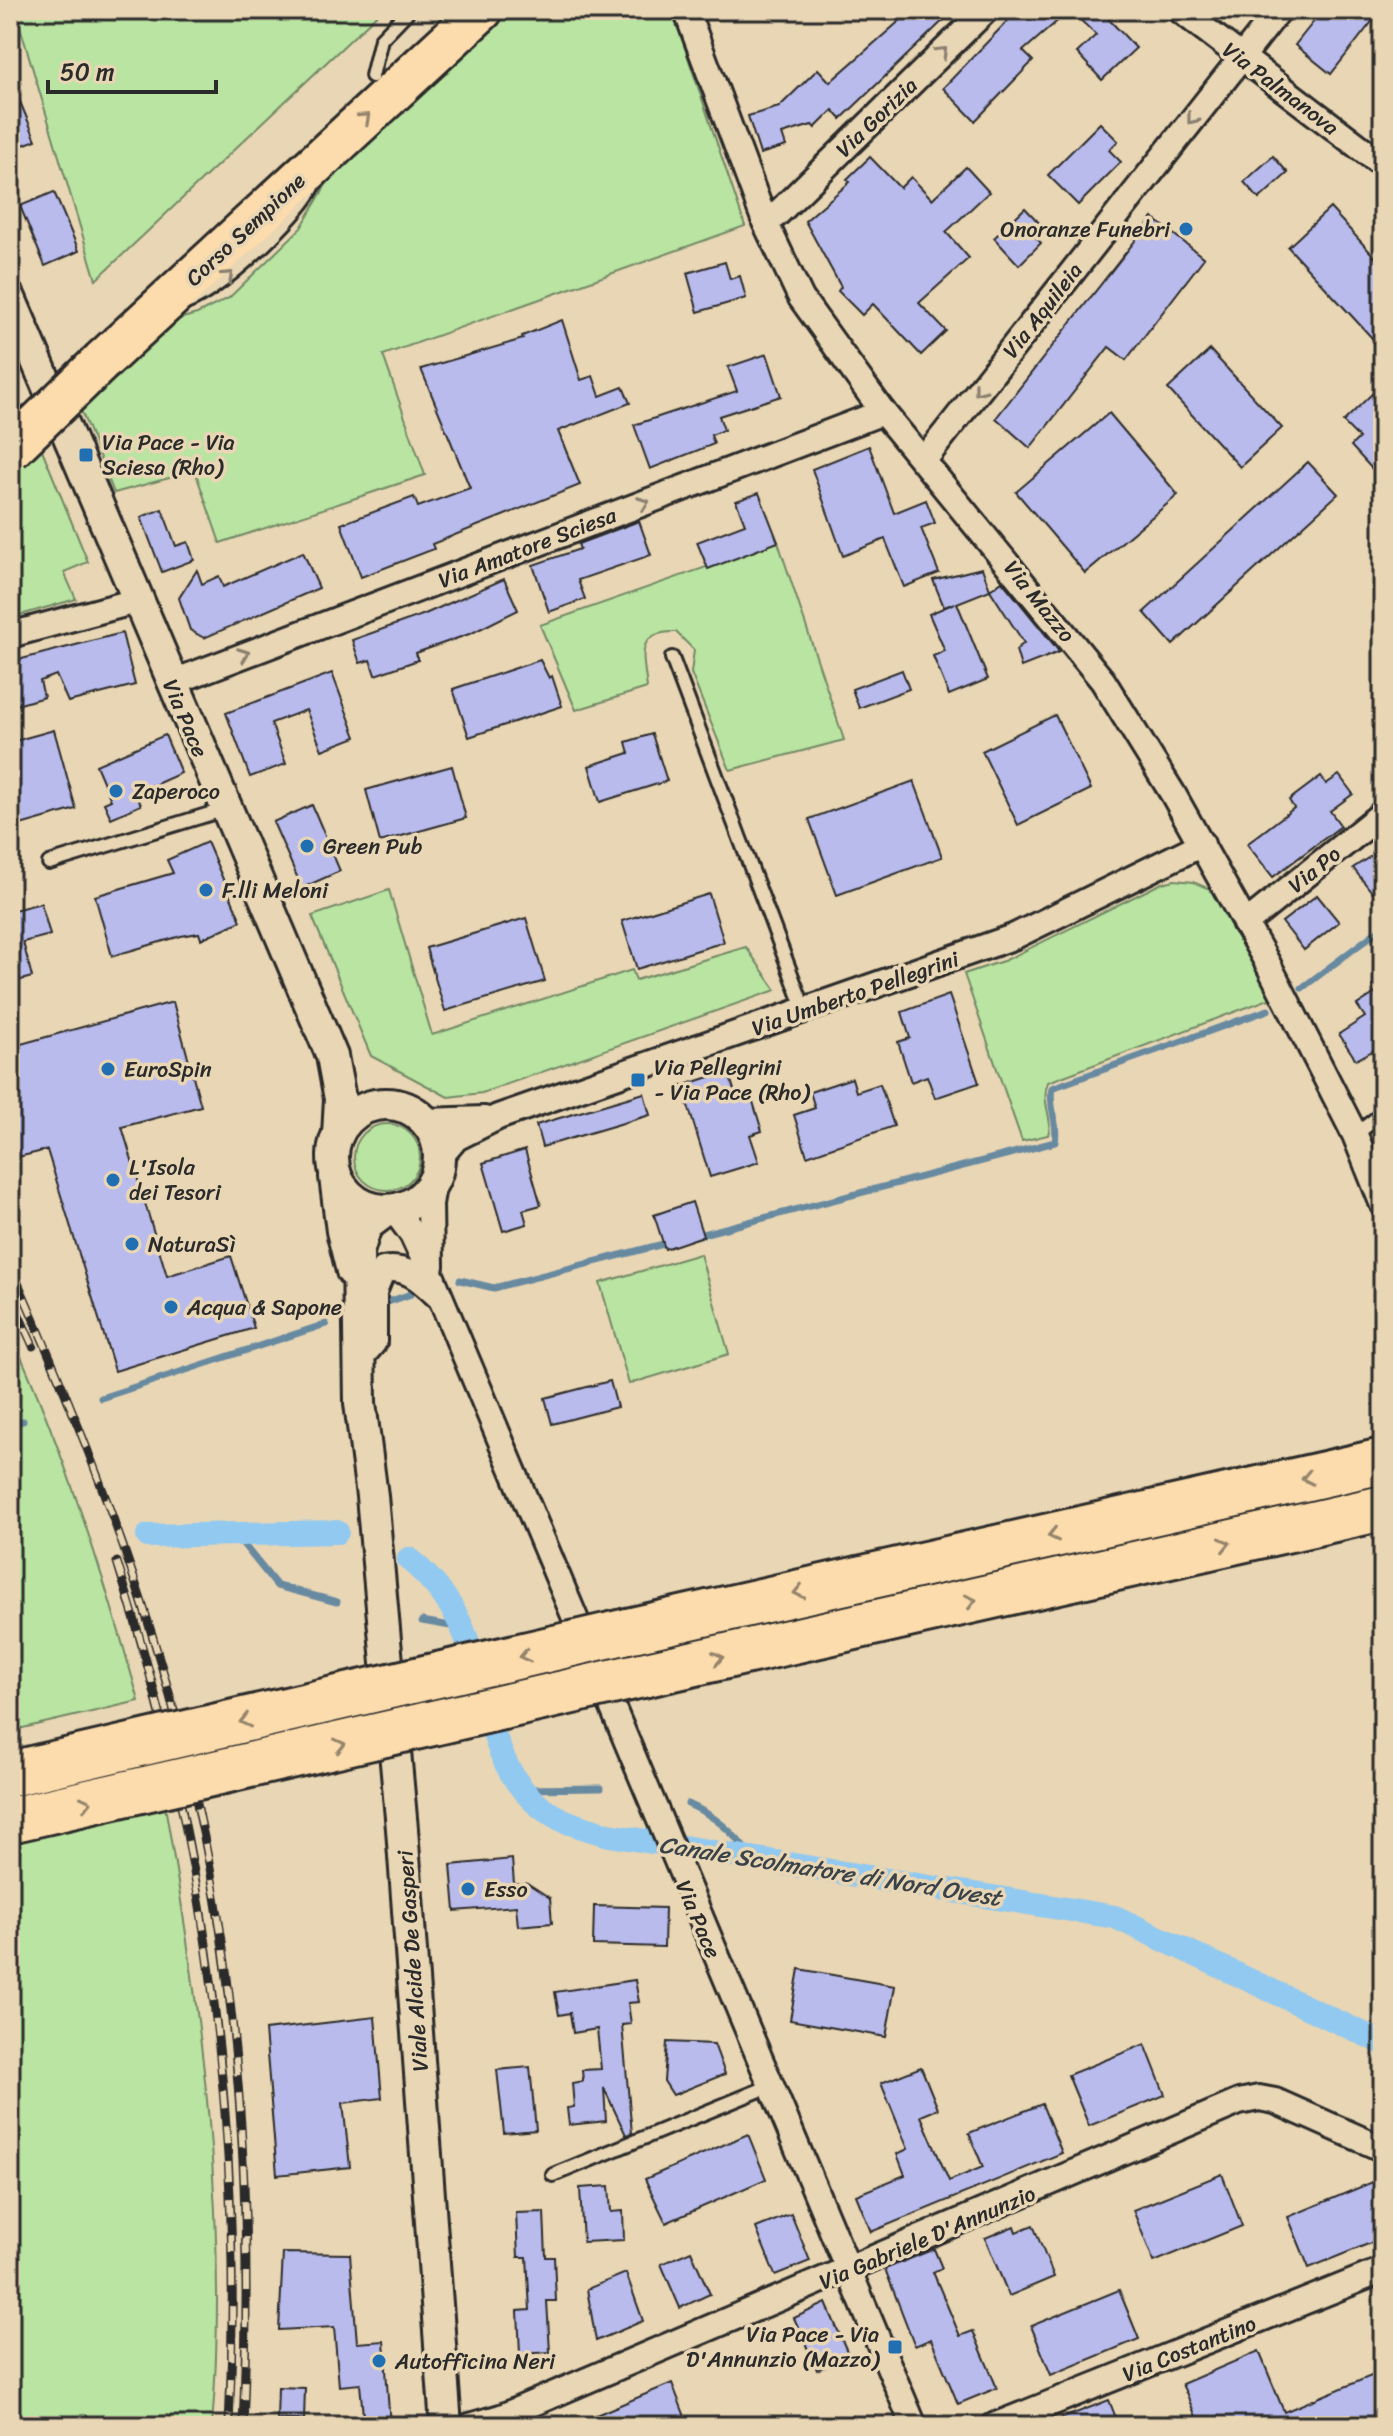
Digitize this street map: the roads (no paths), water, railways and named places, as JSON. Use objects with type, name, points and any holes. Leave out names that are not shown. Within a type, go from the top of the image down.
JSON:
[{"type":"highway","name":"Corso Sempione","points":[[10,450],[95,350],[372,76],[443,10]]},
{"type":"highway","name":"Corso Sempione","points":[[10,414],[95,350],[159,308],[482,10]]},
{"type":"highway","points":[[10,1774],[1383,1461]]},
{"type":"highway","points":[[10,1820],[1383,1508]]},
{"type":"street","name":"Via Mazzo","points":[[686,10],[765,222],[801,298],[883,412],[1081,651],[1202,844],[1355,1135],[1383,1205]]},
{"type":"street","name":"Via Gorizia","points":[[765,222],[776,215],[986,10]]},
{"type":"street","name":"Via Palmanova","points":[[1180,10],[1383,165]]},
{"type":"street","name":"Via Aquileia","points":[[924,460],[1279,10]]},
{"type":"street","name":"Via Pace","points":[[10,298],[136,601],[332,1056],[340,1099],[338,1135]]},
{"type":"street","name":"Via Amatore Sciesa","points":[[171,683],[883,412]]},
{"type":"street","points":[[10,635],[136,601]]},
{"type":"street","name":"Via Po","points":[[1245,924],[1383,813]]},
{"type":"street","name":"Via Umberto Pellegrini","points":[[498,1117],[1032,929],[1202,844]]},
{"type":"street","name":"Via Pace","points":[[332,1056],[358,1083],[397,1105]]},
{"type":"street","points":[[437,1169],[433,1132],[426,1121],[397,1105],[379,1104],[362,1110],[348,1120],[338,1135],[333,1153],[335,1171],[342,1187],[354,1200],[369,1208],[390,1211],[417,1200],[437,1169],[456,1138],[498,1117]]},
{"type":"street","points":[[426,1121],[498,1117]]},
{"type":"street","name":"Via Pace","points":[[435,1287],[430,1204],[437,1169]]},
{"type":"street","name":"Viale Alcide De Gasperi","points":[[335,1171],[345,1251],[356,1283]]},
{"type":"street","name":"Via Pace","points":[[390,1211],[412,1234],[435,1287],[647,1798],[914,2426]]},
{"type":"street","name":"Viale Alcide De Gasperi","points":[[390,1211],[372,1219],[363,1234],[356,1283],[361,1345],[360,1403],[372,1496],[402,1829],[446,2426]]},
{"type":"street","points":[[361,1345],[374,1342],[374,1292],[383,1270],[399,1269],[435,1287]]},
{"type":"street","name":"Via Gabriele D'Annunzio","points":[[470,2426],[501,2421],[1239,2102],[1259,2098],[1275,2101],[1383,2149]]},
{"type":"street","name":"Via Costantino","points":[[994,2426],[1383,2270]]},
{"type":"lane","points":[[372,76],[381,39],[409,10]]},
{"type":"lane","points":[[672,658],[805,1011]]},
{"type":"lane","points":[[49,863],[226,809]]},
{"type":"lane","points":[[1355,1135],[1383,1113]]},
{"type":"lane","points":[[553,2175],[770,2086]]},
{"type":"waterway","points":[[1302,988],[1383,927]]},
{"type":"waterway","points":[[695,1236],[1055,1142],[1052,1088],[1268,1010]]},
{"type":"waterway","points":[[460,1280],[494,1288],[671,1242]]},
{"type":"waterway","points":[[388,1302],[411,1294]]},
{"type":"waterway","points":[[101,1398],[326,1324]]},
{"type":"waterway","points":[[10,1423],[23,1421]]},
{"type":"waterway","name":"Canale Scolmatore di Nord Ovest","points":[[148,1536],[337,1532]]},
{"type":"waterway","points":[[235,1534],[277,1586],[337,1602]]},
{"type":"waterway","name":"Canale Scolmatore di Nord Ovest","points":[[409,1559],[443,1594],[456,1614],[473,1659],[492,1729],[511,1773],[525,1792],[558,1818],[609,1835],[1115,1917],[1383,2043]]},
{"type":"waterway","points":[[422,1621],[462,1628]]},
{"type":"waterway","points":[[524,1789],[601,1788]]},
{"type":"waterway","points":[[688,1804],[723,1825],[750,1856]]},
{"type":"railway","points":[[10,1265],[85,1445],[130,1566],[168,1690],[204,1836],[230,2003],[244,2172],[246,2342],[243,2426]]},
{"type":"railway","points":[[10,1295],[33,1346]]},
{"type":"railway","points":[[117,1562],[148,1667],[174,1774],[196,1881],[212,1989],[224,2098],[230,2207],[232,2316],[229,2426]]},
{"type":"place","name":"Onoranze Funebri","points":[[1186,229]]},
{"type":"place","name":"Via Pace - Via Sciesa (Rho)","points":[[86,455]]},
{"type":"place","name":"Zaperoco","points":[[116,791]]},
{"type":"place","name":"Green Pub","points":[[307,846]]},
{"type":"place","name":"F.lli Meloni","points":[[206,890]]},
{"type":"place","name":"EuroSpin","points":[[108,1069]]},
{"type":"place","name":"Via Pellegrini - Via Pace (Rho)","points":[[638,1080]]},
{"type":"place","name":"L'Isola dei Tesori","points":[[113,1180]]},
{"type":"place","name":"NaturaSì","points":[[132,1244]]},
{"type":"place","name":"Acqua & Sapone","points":[[171,1307]]},
{"type":"place","name":"Esso","points":[[468,1889]]},
{"type":"place","name":"Via Pace - Via D'Annunzio (Mazzo)","points":[[895,2347]]},
{"type":"place","name":"Autofficina Neri","points":[[379,2361]]}]
